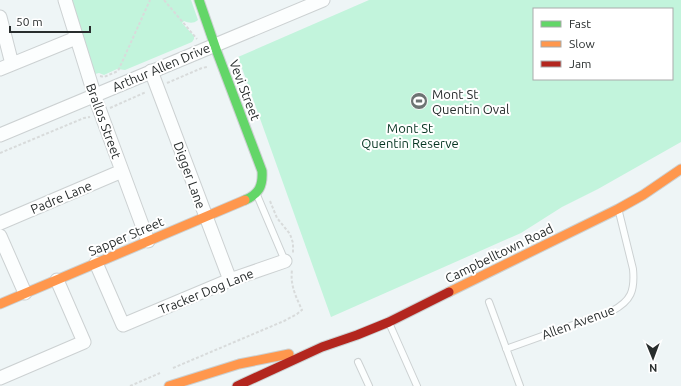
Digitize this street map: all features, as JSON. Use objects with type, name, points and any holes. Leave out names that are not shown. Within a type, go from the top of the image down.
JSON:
[{"type":"main road","name":"Vevi Street","points":[[199,0],[262,171],[262,180],[258,191]]},
{"type":"main road","name":"Campbelltown Road","points":[[169,386],[239,364],[322,347],[357,336],[389,322],[618,209],[643,195],[681,169]]},
{"type":"main road","name":"Sapper Street","points":[[0,304],[251,198],[258,191]]},
{"type":"main road","name":"Campbelltown Road","points":[[237,386],[322,347]]},
{"type":"street","name":"Brallos Street","points":[[64,0],[94,95],[148,241]]},
{"type":"street","name":"Arthur Allen Drive","points":[[0,135],[323,0]]},
{"type":"street","points":[[0,17],[12,64]]},
{"type":"street","points":[[0,69],[76,38]]},
{"type":"street","name":"Digger Lane","points":[[151,71],[230,280]]},
{"type":"street","name":"Padre Lane","points":[[0,223],[122,171]]},
{"type":"street","points":[[0,236],[25,293]]},
{"type":"street","name":"Tracker Dog Lane","points":[[96,263],[123,325],[230,280],[285,260]]},
{"type":"street","points":[[0,378],[84,342],[57,280]]},
{"type":"lane","name":"Tracker Dog Lane","points":[[258,191],[285,260]]},
{"type":"lane","name":"Allen Avenue","points":[[506,349],[612,311],[620,307],[626,301],[631,294],[634,277],[618,209]]},
{"type":"lane","points":[[489,302],[520,386]]},
{"type":"lane","points":[[389,322],[417,386]]},
{"type":"lane","points":[[358,362],[369,386]]},
{"type":"path","points":[[99,75],[104,77],[118,71],[150,0]]},
{"type":"path","points":[[164,0],[198,41]]},
{"type":"path","points":[[112,74],[119,73]]},
{"type":"path","points":[[0,153],[91,116]]},
{"type":"path","points":[[130,386],[284,321]]},
{"type":"green space","points":[[72,0],[191,0],[198,20],[191,23],[184,21],[182,23],[194,36],[194,39],[192,42],[125,70],[117,69],[104,75],[99,73],[95,74]]},
{"type":"green space","name":"Mont St Quentin Reserve","points":[[369,0],[681,0],[681,142],[598,189],[562,207],[521,233],[331,317],[238,57]]},
{"type":"traffic: fast","points":[[199,0],[262,171],[262,181],[259,189],[254,195],[245,200]]},
{"type":"traffic: slow","points":[[449,292],[618,209],[643,195],[681,169]]},
{"type":"traffic: slow","points":[[0,304],[245,200]]},
{"type":"traffic: slow","points":[[169,386],[239,364],[289,354]]},
{"type":"traffic: jam","points":[[237,386],[322,347],[389,322],[449,292]]},
{"type":"place","name":"Mont St Quentin Oval","points":[[419,101]]}]
